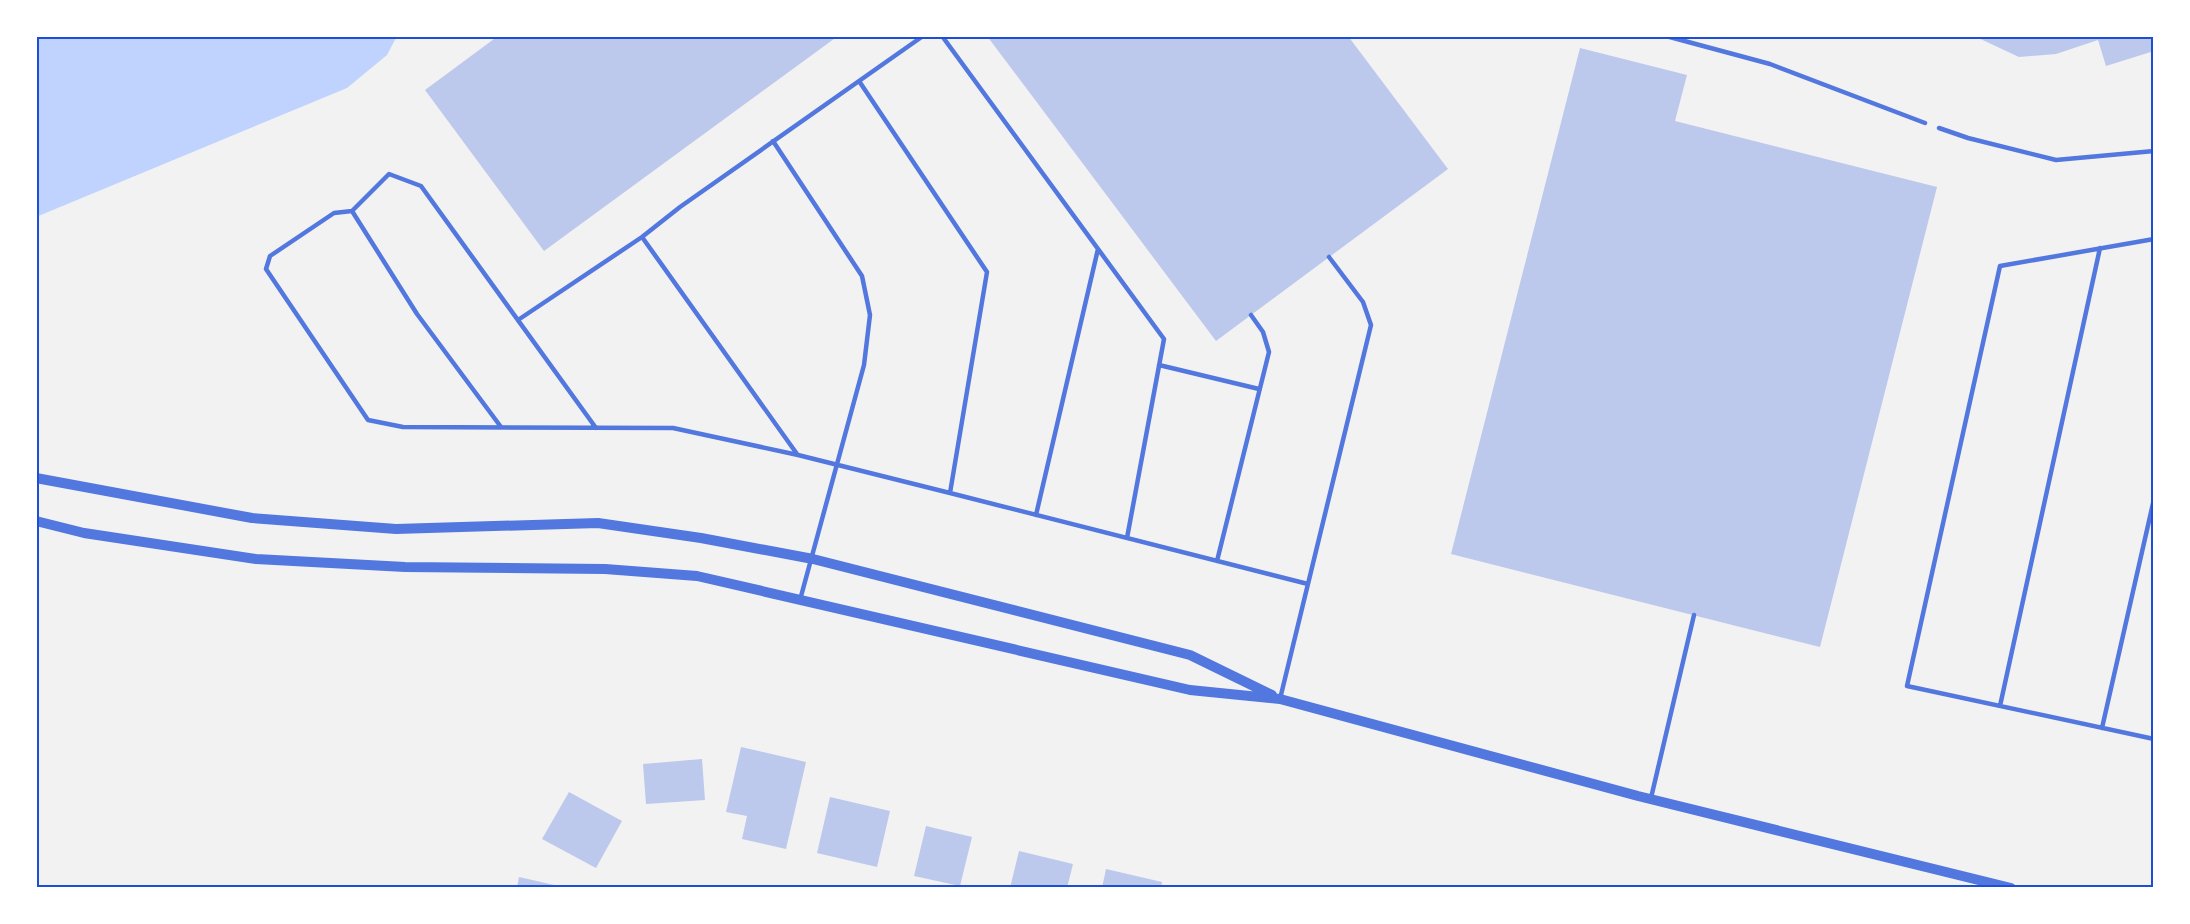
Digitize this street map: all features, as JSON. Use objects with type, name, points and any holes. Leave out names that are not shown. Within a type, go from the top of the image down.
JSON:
[{"type":"street","points":[[36,478],[252,518],[396,529],[598,522],[701,538],[813,559],[1190,655],[1280,699]]},
{"type":"street","points":[[36,521],[84,532],[256,559],[405,567],[605,569],[697,576],[1190,690],[1280,699],[1651,798],[2011,888]]},
{"type":"lane","points":[[518,320],[642,237],[680,207],[923,36]]},
{"type":"lane","points":[[942,36],[1164,339],[1127,538]]},
{"type":"lane","points":[[1666,36],[1770,64],[1925,123]]},
{"type":"lane","points":[[859,81],[987,272],[950,493]]},
{"type":"lane","points":[[1939,128],[1968,138],[2056,160],[2154,151]]},
{"type":"lane","points":[[773,141],[862,276],[870,315],[864,365],[800,600]]},
{"type":"lane","points":[[596,428],[421,186],[389,174],[352,210],[334,213],[270,256],[266,269],[368,420],[403,427],[501,427],[596,428],[673,428],[838,465],[1308,584]]},
{"type":"lane","points":[[352,210],[417,314],[501,427]]},
{"type":"lane","points":[[642,237],[798,456]]},
{"type":"lane","points":[[2154,239],[2000,266],[1907,686],[2154,739]]},
{"type":"lane","points":[[2000,706],[2100,248]]},
{"type":"lane","points":[[1036,515],[1098,249]]},
{"type":"lane","points":[[1280,699],[1371,326],[1363,302],[1329,257]]},
{"type":"lane","points":[[1217,561],[1269,352],[1263,332],[1251,315]]},
{"type":"lane","points":[[1159,365],[1260,389]]},
{"type":"lane","points":[[2102,728],[2154,499]]},
{"type":"lane","points":[[1651,798],[1694,615]]},
{"type":"water","points":[[36,36],[397,36],[387,55],[347,88],[36,217]]},
{"type":"building","points":[[498,36],[838,36],[544,251],[425,90]]},
{"type":"building","points":[[987,36],[1348,36],[1448,169],[1216,341]]},
{"type":"building","points":[[1974,36],[2154,36],[2154,51],[2106,66],[2098,40],[2056,54],[2019,57]]},
{"type":"building","points":[[1580,48],[1687,75],[1675,121],[1937,187],[1820,647],[1451,554]]},
{"type":"building","points":[[741,747],[806,762],[786,849],[742,839],[747,816],[726,812]]},
{"type":"building","points":[[702,759],[705,800],[646,804],[643,764]]},
{"type":"building","points":[[569,792],[622,821],[596,868],[542,839]]},
{"type":"building","points":[[830,797],[890,811],[877,867],[817,853]]},
{"type":"building","points":[[926,826],[972,837],[960,886],[914,876]]},
{"type":"building","points":[[1019,851],[1073,864],[1067,888],[1010,888]]},
{"type":"building","points":[[1106,869],[1162,882],[1161,888],[1102,888]]},
{"type":"building","points":[[519,877],[563,887],[517,888]]}]
